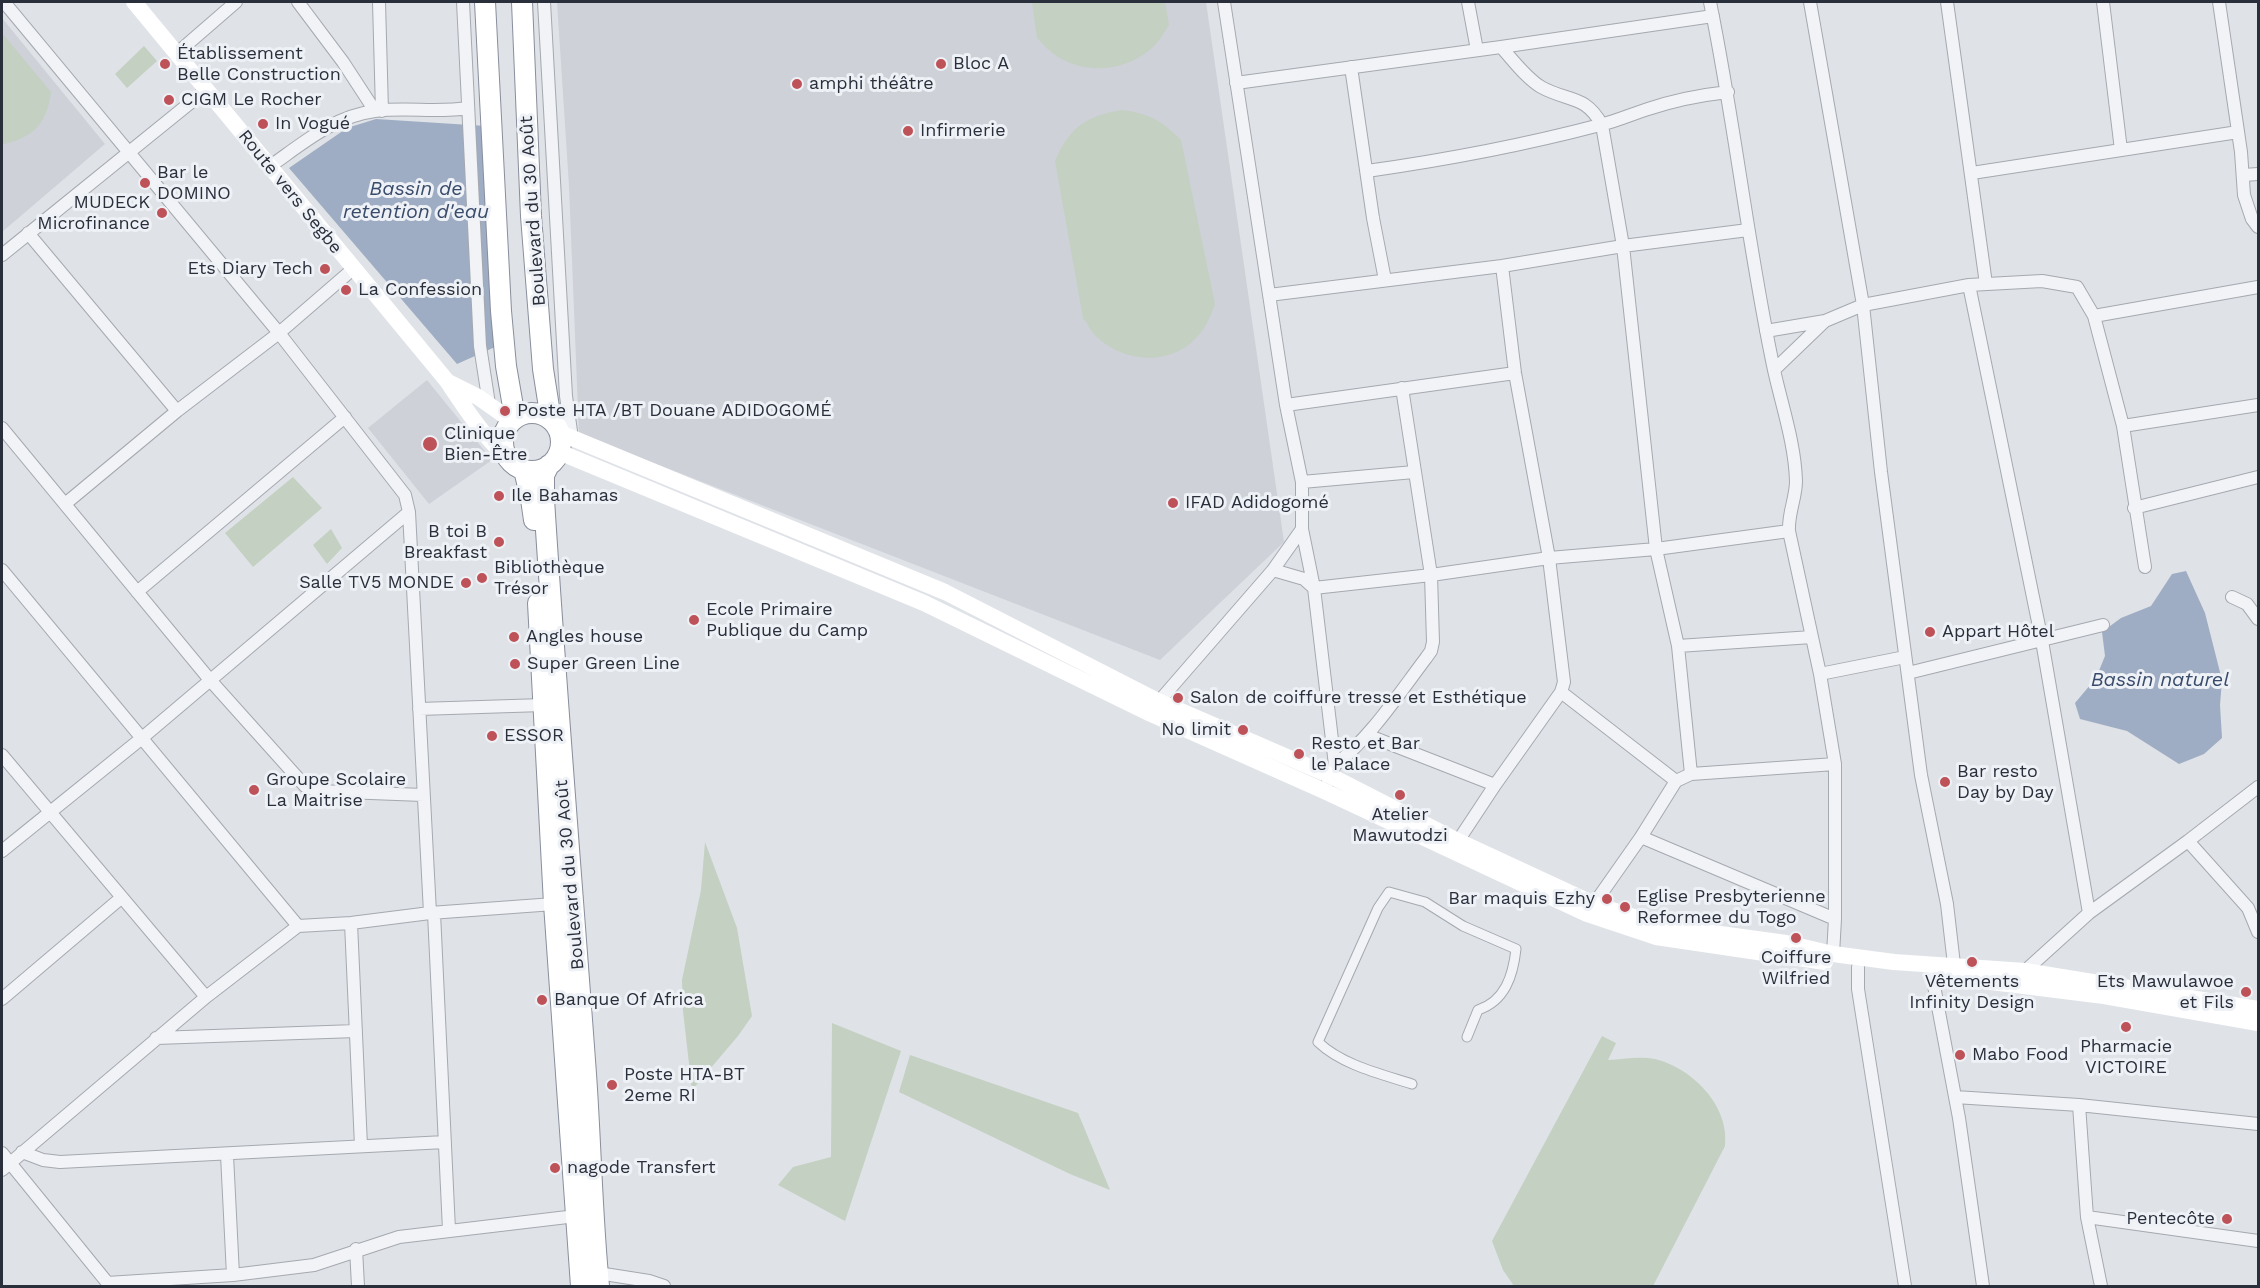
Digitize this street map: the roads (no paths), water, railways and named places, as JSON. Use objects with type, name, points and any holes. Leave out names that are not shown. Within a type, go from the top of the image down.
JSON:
[{"type":"highway","name":"Boulevard du 30 Août","points":[[485,2],[501,311],[513,420]]},
{"type":"highway","name":"Boulevard du 30 Août","points":[[522,2],[531,216],[543,369],[558,442],[544,475],[564,801],[592,1155],[598,1280]]},
{"type":"highway","points":[[533,413],[558,442],[537,470],[516,464],[503,442],[504,433],[513,420],[533,413]]},
{"type":"highway","name":"Boulevard du 30 Août","points":[[516,464],[531,499],[534,519],[554,904],[581,1287]]},
{"type":"highway","points":[[572,1157],[592,1155]]},
{"type":"main road","name":"Route vers Segbe","points":[[134,2],[447,381],[477,425],[497,449],[516,464]]},
{"type":"main road","name":"Route vers Segbe","points":[[447,381],[513,420]]},
{"type":"main road","points":[[558,442],[924,603],[1154,708],[1330,777],[1458,841],[1594,904],[1662,926],[1786,943],[1833,954],[2104,996],[2259,1023]]},
{"type":"main road","points":[[1330,777],[1597,918],[1656,937],[1858,967],[1932,975],[1955,972],[2025,971],[2259,1009]]},
{"type":"street","points":[[4,2],[279,333],[405,495],[409,512],[449,1230]]},
{"type":"street","points":[[176,54],[236,2]]},
{"type":"street","points":[[298,2],[378,111]]},
{"type":"street","points":[[378,111],[379,2]]},
{"type":"street","points":[[464,2],[480,346],[489,404]]},
{"type":"street","points":[[544,2],[566,396],[558,442]]},
{"type":"street","points":[[1224,2],[1286,405],[1302,482],[1302,529],[1314,588],[1330,777]]},
{"type":"street","points":[[1468,2],[1477,51]]},
{"type":"street","points":[[1710,2],[1728,92],[1748,230],[1766,331],[1791,444],[1796,480],[1795,496],[1788,519],[1789,531],[1820,674],[1835,765],[1836,919],[1833,954]]},
{"type":"street","points":[[1810,2],[1863,305],[1881,472],[1921,776],[1947,904],[1955,972]]},
{"type":"street","points":[[1947,2],[1986,284]]},
{"type":"street","points":[[2103,2],[2121,150]]},
{"type":"street","points":[[2219,2],[2244,175],[2244,195],[2252,219],[2259,227]]},
{"type":"street","points":[[1236,82],[1477,51],[1713,16]]},
{"type":"street","points":[[1501,47],[1538,85],[1588,105],[1602,125],[1623,246],[1656,549],[1678,646],[1691,774]]},
{"type":"street","points":[[1351,67],[1373,218],[1385,280]]},
{"type":"street","points":[[2,255],[206,90]]},
{"type":"street","points":[[1367,171],[1421,164],[1602,125],[1670,102],[1728,92]]},
{"type":"street","points":[[269,167],[327,127],[350,116],[378,111],[468,108]]},
{"type":"street","points":[[1972,173],[2238,132]]},
{"type":"street","points":[[2244,175],[2259,174]]},
{"type":"street","points":[[1269,295],[1502,266],[1623,246],[1748,230]]},
{"type":"street","points":[[28,233],[177,411]]},
{"type":"street","points":[[1458,841],[1561,692],[1564,682],[1550,558],[1515,373],[1502,266]]},
{"type":"street","points":[[65,504],[177,411],[279,333],[353,269]]},
{"type":"street","points":[[1766,331],[1825,321],[1863,305],[1969,285],[2042,281],[2077,288],[2094,316],[2122,426],[2145,567]]},
{"type":"street","points":[[1969,285],[2042,641],[2089,913]]},
{"type":"street","points":[[2094,316],[2259,287]]},
{"type":"street","points":[[1774,370],[1825,321]]},
{"type":"street","points":[[1286,405],[1515,373]]},
{"type":"street","points":[[1330,777],[1366,735],[1431,651],[1433,642],[1431,575],[1402,388]]},
{"type":"street","points":[[2122,426],[2259,405]]},
{"type":"street","points":[[137,592],[345,417]]},
{"type":"street","points":[[2,428],[210,680],[305,786],[311,790],[423,795]]},
{"type":"street","points":[[1302,482],[1414,472]]},
{"type":"street","points":[[2134,508],[2259,477]]},
{"type":"street","points":[[2,851],[142,738],[409,512]]},
{"type":"street","points":[[1154,708],[1273,570],[1302,529]]},
{"type":"street","points":[[1273,570],[1304,579],[1314,588],[1431,575],[1550,558],[1656,549],[1789,531]]},
{"type":"street","points":[[2,570],[298,926]]},
{"type":"street","points":[[2232,597],[2247,603],[2259,619]]},
{"type":"street","points":[[1908,673],[2103,625]]},
{"type":"street","points":[[1678,646],[1812,637]]},
{"type":"street","points":[[1820,674],[1905,657]]},
{"type":"street","points":[[1561,692],[1676,781]]},
{"type":"street","points":[[419,709],[543,705]]},
{"type":"street","points":[[1366,735],[1495,785]]},
{"type":"street","points":[[2,755],[206,997]]},
{"type":"street","points":[[1594,904],[1641,837],[1676,781],[1691,774],[1835,765]]},
{"type":"street","points":[[2025,971],[2089,913],[2188,842],[2259,787]]},
{"type":"street","points":[[1641,837],[1836,919]]},
{"type":"street","points":[[2188,842],[2248,908],[2259,932]]},
{"type":"street","points":[[1412,1084],[1359,1066],[1326,1049],[1318,1042],[1378,908],[1389,892],[1425,902],[1463,926],[1516,949],[1513,971],[1502,995],[1489,1007],[1478,1010],[1467,1037]]},
{"type":"street","points":[[2,999],[121,898]]},
{"type":"street","points":[[554,904],[298,926],[206,997],[22,1152],[4,1162],[109,1285],[233,1275],[314,1265],[333,1260],[356,1249],[399,1237],[576,1216]]},
{"type":"street","points":[[351,923],[361,1146]]},
{"type":"street","points":[[1858,967],[1858,989],[1905,1287]]},
{"type":"street","points":[[1932,975],[1959,1118],[1983,1287]]},
{"type":"street","points":[[156,1038],[356,1031]]},
{"type":"street","points":[[1955,1097],[2079,1105],[2259,1124]]},
{"type":"street","points":[[2079,1105],[2087,1217],[2101,1287]]},
{"type":"street","points":[[22,1152],[43,1160],[60,1162],[445,1142]]},
{"type":"street","points":[[227,1155],[231,1198],[233,1275]]},
{"type":"street","points":[[2087,1217],[2259,1241]]},
{"type":"street","points":[[356,1249],[358,1287]]},
{"type":"street","points":[[598,1280],[650,1281],[664,1287]]},
{"type":"water","name":"Bassin de retention d'eau","points":[[376,119],[486,126],[504,343],[457,364],[289,168],[347,128]]},
{"type":"water","name":"Bassin naturel","points":[[2186,571],[2205,613],[2222,680],[2220,705],[2222,738],[2204,754],[2179,764],[2127,731],[2080,719],[2075,703],[2096,678],[2105,656],[2102,632],[2121,618],[2151,606],[2172,574]]},
{"type":"place","name":"Établissement Belle Construction","points":[[165,64]]},
{"type":"place","name":"Bloc A","points":[[941,64]]},
{"type":"place","name":"amphi théâtre","points":[[797,84]]},
{"type":"place","name":"CIGM Le Rocher","points":[[169,100]]},
{"type":"place","name":"In Vogué","points":[[263,124]]},
{"type":"place","name":"Infirmerie","points":[[908,131]]},
{"type":"place","name":"Bar le DOMINO","points":[[145,183]]},
{"type":"place","name":"MUDECK Microfinance","points":[[162,213]]},
{"type":"place","name":"Ets Diary Tech","points":[[325,269]]},
{"type":"place","name":"La Confession","points":[[346,290]]},
{"type":"place","name":"Poste HTA /BT Douane ADIDOGOMÉ","points":[[505,411]]},
{"type":"place","name":"Clinique Bien-Être","points":[[430,444]]},
{"type":"place","name":"Ile Bahamas","points":[[499,496]]},
{"type":"place","name":"IFAD Adidogomé","points":[[1173,503]]},
{"type":"place","name":"B toi B Breakfast","points":[[499,542]]},
{"type":"place","name":"Bibliothèque Trésor","points":[[482,578]]},
{"type":"place","name":"Salle TV5 MONDE","points":[[466,583]]},
{"type":"place","name":"Ecole Primaire Publique du Camp","points":[[694,620]]},
{"type":"place","name":"Appart Hôtel","points":[[1930,632]]},
{"type":"place","name":"Angles house","points":[[514,637]]},
{"type":"place","name":"Super Green Line","points":[[515,664]]},
{"type":"place","name":"Salon de coiffure tresse et Esthétique","points":[[1178,698]]},
{"type":"place","name":"No limit","points":[[1243,730]]},
{"type":"place","name":"ESSOR","points":[[492,736]]},
{"type":"place","name":"Resto et Bar le Palace","points":[[1299,754]]},
{"type":"place","name":"Bar resto Day by Day","points":[[1945,782]]},
{"type":"place","name":"Groupe Scolaire La Maitrise","points":[[254,790]]},
{"type":"place","name":"Atelier Mawutodzi","points":[[1400,795]]},
{"type":"place","name":"Bar maquis Ezhy","points":[[1607,899]]},
{"type":"place","name":"Eglise Presbyterienne Reformee du Togo","points":[[1625,907]]},
{"type":"place","name":"Coiffure Wilfried","points":[[1796,938]]},
{"type":"place","name":"Vêtements Infinity Design","points":[[1972,962]]},
{"type":"place","name":"Ets Mawulawoe et Fils","points":[[2246,992]]},
{"type":"place","name":"Banque Of Africa","points":[[542,1000]]},
{"type":"place","name":"Pharmacie VICTOIRE","points":[[2126,1027]]},
{"type":"place","name":"Mabo Food","points":[[1960,1055]]},
{"type":"place","name":"Poste HTA-BT 2eme RI","points":[[612,1085]]},
{"type":"place","name":"nagode Transfert","points":[[555,1168]]},
{"type":"place","name":"Pentecôte","points":[[2227,1219]]}]
